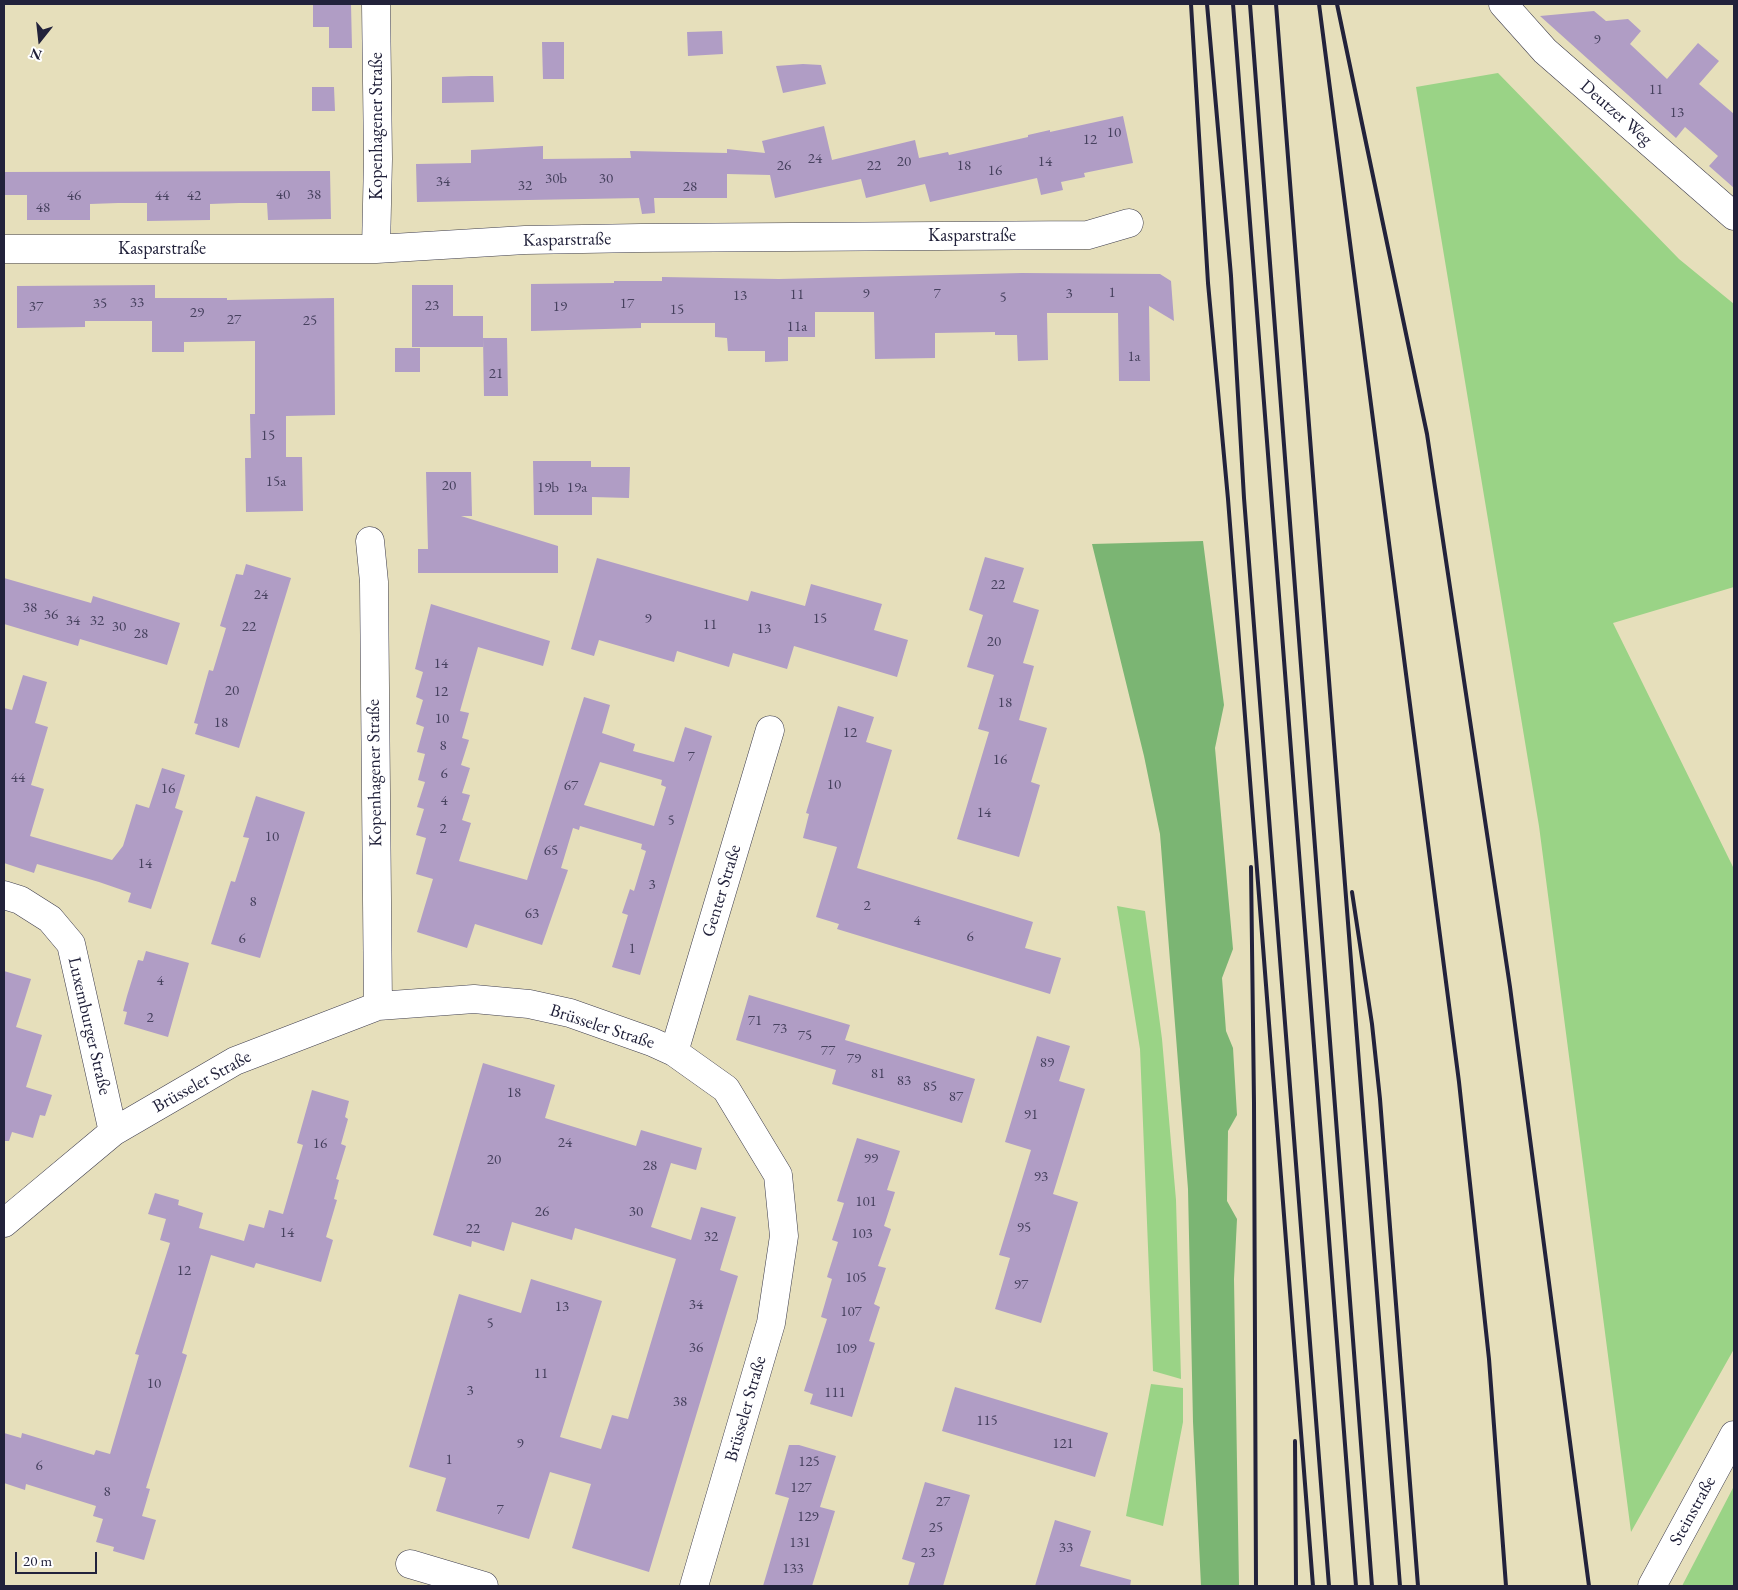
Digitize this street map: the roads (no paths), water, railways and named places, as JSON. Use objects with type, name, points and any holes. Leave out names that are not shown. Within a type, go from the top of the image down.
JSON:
[{"type":"street","name":"Kopenhagener Straße","points":[[376,4],[378,159],[376,249]]},
{"type":"street","name":"Deutzer Weg","points":[[1503,4],[1545,51],[1734,216]]},
{"type":"street","name":"Kasparstraße","points":[[4,249],[376,249],[525,240],[1088,234],[1129,223]]},
{"type":"street","name":"Kopenhagener Straße","points":[[370,541],[374,582],[378,1006]]},
{"type":"street","name":"Genter Straße","points":[[674,1052],[770,730]]},
{"type":"street","name":"Luxemburger Straße","points":[[4,895],[20,900],[50,920],[71,944],[113,1132]]},
{"type":"street","name":"Brüsseler Straße","points":[[4,1223],[113,1132],[235,1061],[378,1006],[474,999],[529,1004],[570,1013],[652,1042],[674,1052],[726,1089],[778,1176],[784,1236],[771,1323],[694,1586]]},
{"type":"street","name":"Steinstraße","points":[[1652,1586],[1734,1435]]},
{"type":"street","points":[[410,1564],[484,1586]]},
{"type":"railway","points":[[1191,4],[1208,283],[1228,499],[1313,1586]]},
{"type":"railway","points":[[1207,4],[1231,276],[1244,498],[1329,1586]]},
{"type":"railway","points":[[1233,4],[1356,1586]]},
{"type":"railway","points":[[1250,4],[1372,1586]]},
{"type":"railway","points":[[1276,4],[1400,1586]]},
{"type":"railway","points":[[1319,4],[1459,1082],[1489,1359],[1506,1586]]},
{"type":"railway","points":[[1337,4],[1427,434],[1510,987],[1589,1586]]},
{"type":"railway","points":[[1251,867],[1256,1586]]},
{"type":"railway","points":[[1352,892],[1372,1024],[1380,1099],[1418,1586]]},
{"type":"railway","points":[[1295,1441],[1296,1586]]}]
